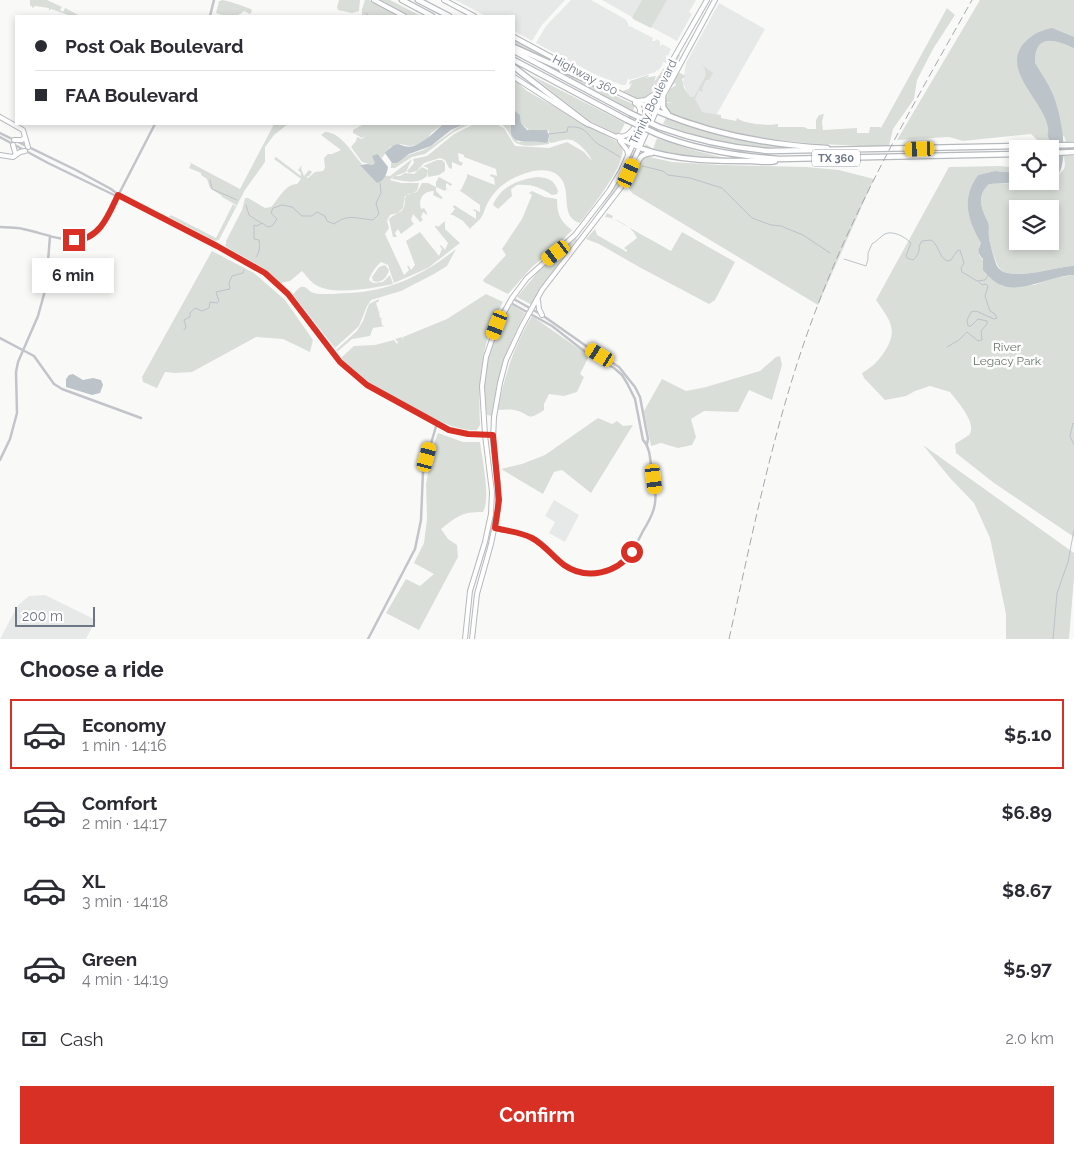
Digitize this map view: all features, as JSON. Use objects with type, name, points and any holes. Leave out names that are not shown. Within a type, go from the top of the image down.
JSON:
[{"type":"highway","points":[[402,0],[430,15]]},
{"type":"highway","points":[[418,0],[447,15]]},
{"type":"highway","points":[[515,49],[598,86],[605,86]]},
{"type":"highway","name":"TX 360","points":[[515,50],[630,114],[659,127],[694,139],[733,148],[769,151],[1074,145]]},
{"type":"highway","name":"TX 360","points":[[515,61],[657,134],[681,143],[742,157],[779,159],[1009,154]]},
{"type":"highway","points":[[515,68],[588,124]]},
{"type":"highway","points":[[664,96],[664,110],[675,118]]},
{"type":"highway","points":[[657,111],[716,132],[750,139],[838,150]]},
{"type":"highway","points":[[640,148],[654,153],[688,159],[737,162],[770,162],[779,159]]},
{"type":"highway","points":[[1059,153],[1074,152]]},
{"type":"highway","points":[[629,173],[633,171],[641,156],[654,153]]},
{"type":"main road","points":[[374,0],[402,15]]},
{"type":"main road","points":[[444,0],[472,15]]},
{"type":"main road","name":"Trinity Boulevard","points":[[465,639],[470,591],[488,528],[492,492],[483,403],[484,371],[491,341],[512,298],[535,270],[577,233],[609,191],[626,159],[657,89],[707,0]]},
{"type":"main road","name":"Trinity Boulevard","points":[[472,639],[479,583],[495,528],[499,500],[493,435],[494,417],[506,360],[538,297],[558,268],[612,200],[629,173],[664,96],[715,0]]},
{"type":"main road","name":"Highway 360","points":[[515,38],[630,99],[657,111]]},
{"type":"main road","points":[[515,78],[588,124],[640,148]]},
{"type":"main road","points":[[636,101],[649,99],[657,89]]},
{"type":"main road","points":[[606,133],[622,137],[630,133],[640,111],[638,105],[630,99]]},
{"type":"main road","points":[[0,117],[21,129],[26,137],[26,149],[9,158],[0,154]]},
{"type":"main road","points":[[16,155],[14,143],[26,137]]},
{"type":"main road","points":[[619,139],[627,150],[626,159]]},
{"type":"main road","points":[[538,297],[537,304],[542,314]]},
{"type":"street","points":[[210,15],[214,0]]},
{"type":"street","points":[[0,228],[23,229],[50,236],[79,240],[90,236],[102,226],[154,125]]},
{"type":"street","points":[[0,133],[14,143]]},
{"type":"street","points":[[0,137],[114,195],[118,195]]},
{"type":"street","points":[[26,149],[76,170],[111,189],[118,195],[265,273],[288,294],[334,356],[349,372],[367,385],[457,432],[493,435]]},
{"type":"street","points":[[0,460],[16,420],[16,372],[22,349],[42,306],[46,287],[50,236]]},
{"type":"street","points":[[512,298],[531,310],[584,351],[616,370],[628,383],[635,399],[643,440],[647,444]]},
{"type":"street","points":[[488,528],[530,537],[542,544],[571,569],[591,574],[611,570],[626,560],[632,552],[655,504],[655,485],[647,444],[648,439],[640,397],[635,386],[619,366],[589,348],[542,314],[509,302]]},
{"type":"street","points":[[553,327],[559,326]]},
{"type":"street","points":[[559,326],[560,333]]},
{"type":"street","points":[[0,338],[34,356],[59,388],[141,418]]},
{"type":"street","points":[[616,370],[619,366]]},
{"type":"street","points":[[368,639],[415,549],[422,520],[423,471],[437,423]]},
{"type":"shaded area","points":[[455,0],[565,0],[541,26],[532,41],[515,32],[515,15],[484,15]]},
{"type":"shaded area","points":[[571,0],[591,0],[625,19],[629,27],[653,38],[652,41],[656,39],[660,41],[660,46],[662,44],[671,49],[668,56],[666,55],[666,58],[669,59],[666,63],[662,62],[663,64],[658,71],[656,70],[656,72],[629,80],[628,78],[626,85],[622,85],[594,74],[536,43],[546,26]]},
{"type":"shaded area","points":[[602,0],[642,0],[632,17]]},
{"type":"shaded area","points":[[666,0],[696,0],[689,12],[692,14],[677,41],[651,27]]},
{"type":"shaded area","points":[[719,3],[765,29],[714,119],[702,117],[689,97],[683,83],[686,63]]},
{"type":"shaded area","points":[[1052,28],[1074,37],[1074,48],[1060,42],[1047,41],[1038,47],[1036,53],[1035,63],[1053,95],[1063,134],[1063,160],[1059,173],[1059,140],[1049,140],[1045,118],[1020,74],[1017,63],[1018,53],[1025,42],[1031,36]]},
{"type":"shaded area","points":[[515,111],[520,115],[521,123],[527,130],[547,130],[549,136],[546,143],[522,141],[513,137],[511,125],[515,125]]},
{"type":"shaded area","points":[[442,125],[462,125],[451,130],[431,146],[409,154],[397,163],[392,163],[385,153],[394,145],[414,146],[430,136]]},
{"type":"shaded area","points":[[378,154],[388,167],[385,177],[377,183],[360,165],[372,165],[375,163],[372,156]]},
{"type":"shaded area","points":[[995,171],[1009,172],[1009,183],[989,184],[982,193],[981,203],[989,224],[989,239],[997,266],[1002,271],[1011,274],[1021,274],[1074,266],[1074,275],[1027,286],[1009,287],[996,282],[983,270],[983,259],[979,251],[981,243],[969,217],[968,201],[969,193],[978,175]]},
{"type":"shaded area","points":[[73,374],[83,380],[93,378],[101,380],[103,385],[100,393],[92,395],[66,387],[66,379],[69,375]]},
{"type":"shaded area","points":[[554,500],[579,515],[565,542],[549,533],[555,522],[545,516]]},
{"type":"shaded area","points":[[45,595],[96,620],[86,639],[0,639],[18,605],[29,596]]},
{"type":"green space","points":[[30,0],[47,0],[62,7],[60,10],[63,12],[65,8],[78,15],[68,15],[51,9],[49,11],[49,8],[35,6],[33,8],[30,5]]},
{"type":"green space","points":[[220,0],[235,3],[252,11],[250,14],[244,11],[238,15],[216,13],[219,1],[222,1]]},
{"type":"green space","points":[[339,0],[360,0],[359,11],[352,13],[338,10]]},
{"type":"green space","points":[[365,0],[369,0],[398,15],[362,15]]},
{"type":"green space","points":[[378,0],[390,0],[419,15],[406,15]]},
{"type":"green space","points":[[642,0],[667,0],[651,28],[632,17]]},
{"type":"green space","points":[[980,0],[1074,0],[1074,141],[1066,142],[1064,136],[1047,140],[1037,140],[1031,134],[963,141],[949,137],[897,140]]},
{"type":"green space","points":[[947,8],[955,15],[933,49],[917,80],[914,99],[893,129],[889,146],[820,144],[751,136],[681,119],[671,113],[665,103],[673,102],[665,102],[670,89],[676,85],[675,83],[670,88],[678,72],[686,76],[682,79],[684,88],[690,97],[694,97],[706,75],[705,70],[700,67],[705,68],[701,64],[713,73],[709,80],[706,80],[702,92],[699,90],[695,99],[702,112],[721,115],[721,118],[736,121],[737,118],[763,125],[778,124],[778,127],[804,127],[808,129],[816,129],[816,120],[819,115],[824,114],[823,130],[857,128],[857,133],[869,133],[870,127],[881,128]]},
{"type":"green space","points":[[515,40],[571,69],[571,71],[515,44]]},
{"type":"green space","points":[[678,54],[680,55],[656,107],[653,105]]},
{"type":"green space","points":[[667,64],[656,86],[654,83],[654,88],[647,98],[636,98],[622,91],[629,89],[632,83],[629,85],[630,81],[648,75],[644,78],[656,76],[654,82]]},
{"type":"green space","points":[[558,71],[635,105],[633,111]]},
{"type":"green space","points":[[531,75],[625,123],[619,135],[590,121]]},
{"type":"green space","points":[[515,80],[527,91],[621,144],[623,151],[615,172],[580,223],[570,216],[565,186],[562,180],[556,174],[548,171],[539,170],[520,175],[503,185],[487,204],[482,217],[470,229],[463,221],[450,215],[455,209],[453,207],[454,205],[476,219],[476,212],[473,210],[480,212],[480,205],[459,190],[461,190],[467,174],[495,185],[494,178],[490,176],[491,174],[497,176],[496,169],[458,153],[459,161],[463,163],[461,166],[452,162],[452,169],[449,168],[445,160],[440,158],[424,163],[417,171],[409,173],[407,171],[414,163],[413,159],[427,156],[454,134],[472,125],[498,125],[504,128],[515,146],[549,148],[567,142],[584,152],[592,161],[584,149],[572,140],[530,146],[516,143],[502,125],[511,125],[510,129],[518,142],[549,140],[549,131],[530,131],[521,123],[520,115],[515,111]]},
{"type":"green space","points":[[666,118],[722,135],[791,148],[741,146],[714,140],[663,124]]},
{"type":"green space","points":[[273,125],[287,125],[274,135],[265,147],[265,162],[245,190],[219,240],[215,241],[168,216],[171,215],[216,238],[233,204],[235,206],[233,210],[236,205],[210,188],[207,179],[201,173],[189,168],[191,164],[189,162],[240,189]]},
{"type":"green space","points":[[362,125],[442,125],[431,133],[427,139],[417,145],[400,144],[390,147],[382,158],[378,154],[375,163],[372,165],[362,162],[351,147],[357,137],[362,139],[366,136],[362,138],[353,133],[353,130]]},
{"type":"green space","points":[[462,125],[468,125],[454,132],[425,154],[412,157],[395,168],[391,168],[391,163],[397,163],[406,156],[421,151]]},
{"type":"green space","points":[[325,132],[336,135],[341,139],[362,164],[360,165],[370,174],[390,176],[412,159],[406,172],[395,176],[405,173],[414,174],[422,167],[428,170],[427,176],[419,181],[410,182],[392,179],[394,176],[390,180],[401,183],[419,183],[417,191],[405,196],[403,208],[398,213],[390,215],[387,221],[389,228],[385,234],[404,275],[409,270],[407,266],[411,270],[415,265],[406,241],[420,232],[439,256],[442,249],[440,246],[445,250],[448,243],[435,227],[436,225],[438,227],[445,221],[445,229],[460,243],[428,268],[394,283],[388,265],[381,262],[369,280],[373,283],[383,282],[390,275],[393,284],[340,291],[320,287],[312,282],[302,271],[290,281],[280,283],[260,266],[226,247],[226,241],[242,210],[245,198],[265,208],[271,207],[289,186],[297,184],[301,179],[274,159],[276,157],[301,176],[298,170],[302,165],[301,168],[304,176],[309,170],[312,172],[306,177],[308,178],[315,172],[323,171],[325,168],[324,158],[328,154],[341,150],[321,135]]},
{"type":"green space","points":[[657,138],[729,159],[679,157],[644,148],[646,144],[653,149]]},
{"type":"green space","points":[[633,150],[636,150],[619,185],[586,230],[613,190]]},
{"type":"green space","points":[[645,156],[672,162],[839,170],[874,179],[818,305],[632,193],[628,187]]},
{"type":"green space","points":[[1064,156],[1074,156],[1074,266],[1022,274],[1011,274],[1003,271],[998,266],[992,252],[989,240],[989,224],[981,203],[982,193],[989,184],[1009,183],[1009,190],[1059,190],[1059,174],[1064,169]]},
{"type":"green space","points":[[437,160],[442,160],[445,163],[445,171],[439,175],[428,177],[428,168],[423,166]]},
{"type":"green space","name":"River Legacy Park","points":[[949,167],[1009,167],[1009,172],[995,171],[978,175],[969,194],[968,202],[969,217],[981,243],[979,255],[1002,286],[1034,285],[1053,278],[1074,275],[1074,537],[994,483],[956,453],[955,444],[969,435],[971,425],[966,413],[950,392],[930,386],[906,396],[885,400],[864,378],[862,373],[881,357],[891,339],[892,332],[889,320],[876,300]]},
{"type":"green space","points":[[439,177],[452,184],[451,186],[446,183],[446,188],[449,191],[436,187]]},
{"type":"green space","points":[[538,177],[553,182],[558,191],[557,194],[552,195],[539,188],[527,185],[517,185],[511,189],[512,196],[498,209],[493,205],[500,193],[511,185]]},
{"type":"green space","points":[[422,183],[428,183],[436,187],[436,191],[443,198],[441,199],[433,195],[434,191],[424,194],[420,205],[421,209],[424,208],[427,215],[423,212],[421,217],[423,220],[420,222],[413,214],[411,220],[414,224],[401,234],[398,229],[395,233],[397,237],[393,237],[389,219],[403,210],[405,198],[408,194],[417,192]]},
{"type":"green space","points":[[532,191],[545,197],[557,199],[560,217],[572,230],[557,246],[532,267],[508,294],[483,280],[506,255],[502,249],[522,219],[532,195],[529,193]]},
{"type":"green space","points":[[607,213],[613,216],[612,218],[614,219],[605,217]]},
{"type":"green space","points":[[629,227],[671,251],[682,232],[735,262],[715,300],[709,304],[599,244],[586,239],[595,229],[597,235],[627,252],[624,248],[637,238]]},
{"type":"green space","points":[[576,238],[577,240],[562,258],[532,305],[517,297],[537,273]]},
{"type":"green space","points":[[456,249],[447,266],[434,274],[401,291],[371,300],[359,326],[335,348],[293,295],[301,287],[311,292],[324,294],[365,292],[379,289],[407,280],[432,266]]},
{"type":"green space","points":[[212,251],[254,273],[285,300],[313,340],[310,352],[283,339],[256,337],[192,372],[165,372],[157,388],[143,382],[142,377]]},
{"type":"green space","points":[[385,265],[389,270],[387,276],[379,282],[373,281],[372,277],[379,267]]},
{"type":"green space","points":[[486,294],[503,302],[490,331],[482,362],[480,425],[477,430],[464,429],[447,424],[406,405],[367,381],[342,360],[342,357],[354,346],[375,345],[394,340],[397,344],[398,342],[395,339],[402,337],[403,340],[403,337],[447,319]]},
{"type":"green space","points":[[379,299],[376,303],[379,312],[381,311],[379,313],[380,318],[383,318],[381,319],[382,325],[385,326],[373,328],[370,336],[352,339],[337,352],[336,350],[357,331],[369,304]]},
{"type":"green space","points":[[512,305],[525,313],[513,337],[504,363],[496,389],[492,416],[487,415],[485,379],[489,355],[497,332]]},
{"type":"green space","points":[[532,316],[589,356],[580,374],[584,377],[577,392],[564,396],[549,394],[544,404],[544,410],[531,417],[519,411],[498,410],[510,362]]},
{"type":"green space","points":[[780,356],[782,365],[772,400],[749,390],[738,412],[704,411],[691,419],[696,437],[692,445],[678,448],[661,443],[651,446],[644,411],[662,379],[686,391],[760,371],[776,357]]},
{"type":"green space","points":[[598,418],[612,424],[617,421],[623,426],[633,425],[591,493],[562,470],[554,472],[543,494],[501,469],[522,464],[545,455]]},
{"type":"green space","points":[[438,433],[463,442],[480,442],[486,497],[483,512],[460,516],[441,529],[448,539],[457,545],[458,557],[419,630],[386,613],[406,579],[420,586],[434,574],[414,563],[424,543],[427,519],[426,484],[433,447]]},
{"type":"green space","points":[[923,445],[1074,553],[1069,639],[1006,639],[1006,614],[990,538],[974,503],[950,478]]},
{"type":"waterway","points":[[548,134],[567,132],[568,127],[579,128],[598,144],[620,157]]},
{"type":"waterway","points":[[642,166],[663,171],[668,175],[690,178],[722,188],[752,218],[771,225],[781,226],[803,235],[830,253]]},
{"type":"waterway","points":[[210,180],[212,189],[237,200]]},
{"type":"waterway","points":[[256,257],[260,244],[259,240],[254,239],[254,225],[257,226],[262,223],[268,227],[272,226],[277,219],[271,213],[273,208],[282,205],[292,207],[302,216],[312,216],[317,212],[325,216],[327,221],[334,224],[349,218],[373,220],[379,214],[376,203],[381,193],[380,183]]},
{"type":"waterway","points":[[246,205],[249,215],[261,223]]},
{"type":"waterway","points":[[844,259],[866,266],[872,244],[885,234],[892,233],[902,236],[911,243],[907,258],[913,260],[918,254],[922,241],[931,240],[947,261],[951,260],[957,251],[960,250],[964,263],[961,268],[962,272],[977,281],[985,280],[989,274]]},
{"type":"waterway","points":[[184,330],[186,327],[184,320],[190,317],[190,313],[195,308],[202,311],[209,308],[210,302],[217,303],[219,301],[216,292],[230,289],[229,283],[232,276],[243,273],[244,270]]},
{"type":"waterway","points":[[947,347],[959,340],[967,332],[978,341],[982,340],[981,331],[987,324],[987,321],[978,319],[971,326],[968,326],[967,320],[971,312],[976,311],[994,319],[997,318],[990,311],[985,296],[988,286],[986,284],[982,285],[979,282]]},
{"type":"waterway","points":[[1074,424],[1070,436],[1074,445]]},
{"type":"waterway","points":[[1053,639],[1057,593],[1068,562],[1074,530]]},
{"type":"railway","points":[[729,639],[767,471],[789,388],[817,307],[869,189],[972,0]]},
{"type":"route","points":[[74,240],[86,238],[102,226],[118,195],[244,260],[265,273],[288,294],[337,360],[357,379],[449,430],[468,434],[493,435],[499,500],[495,528],[530,537],[545,547],[566,567],[585,573],[607,572],[620,565],[632,552]]}]
